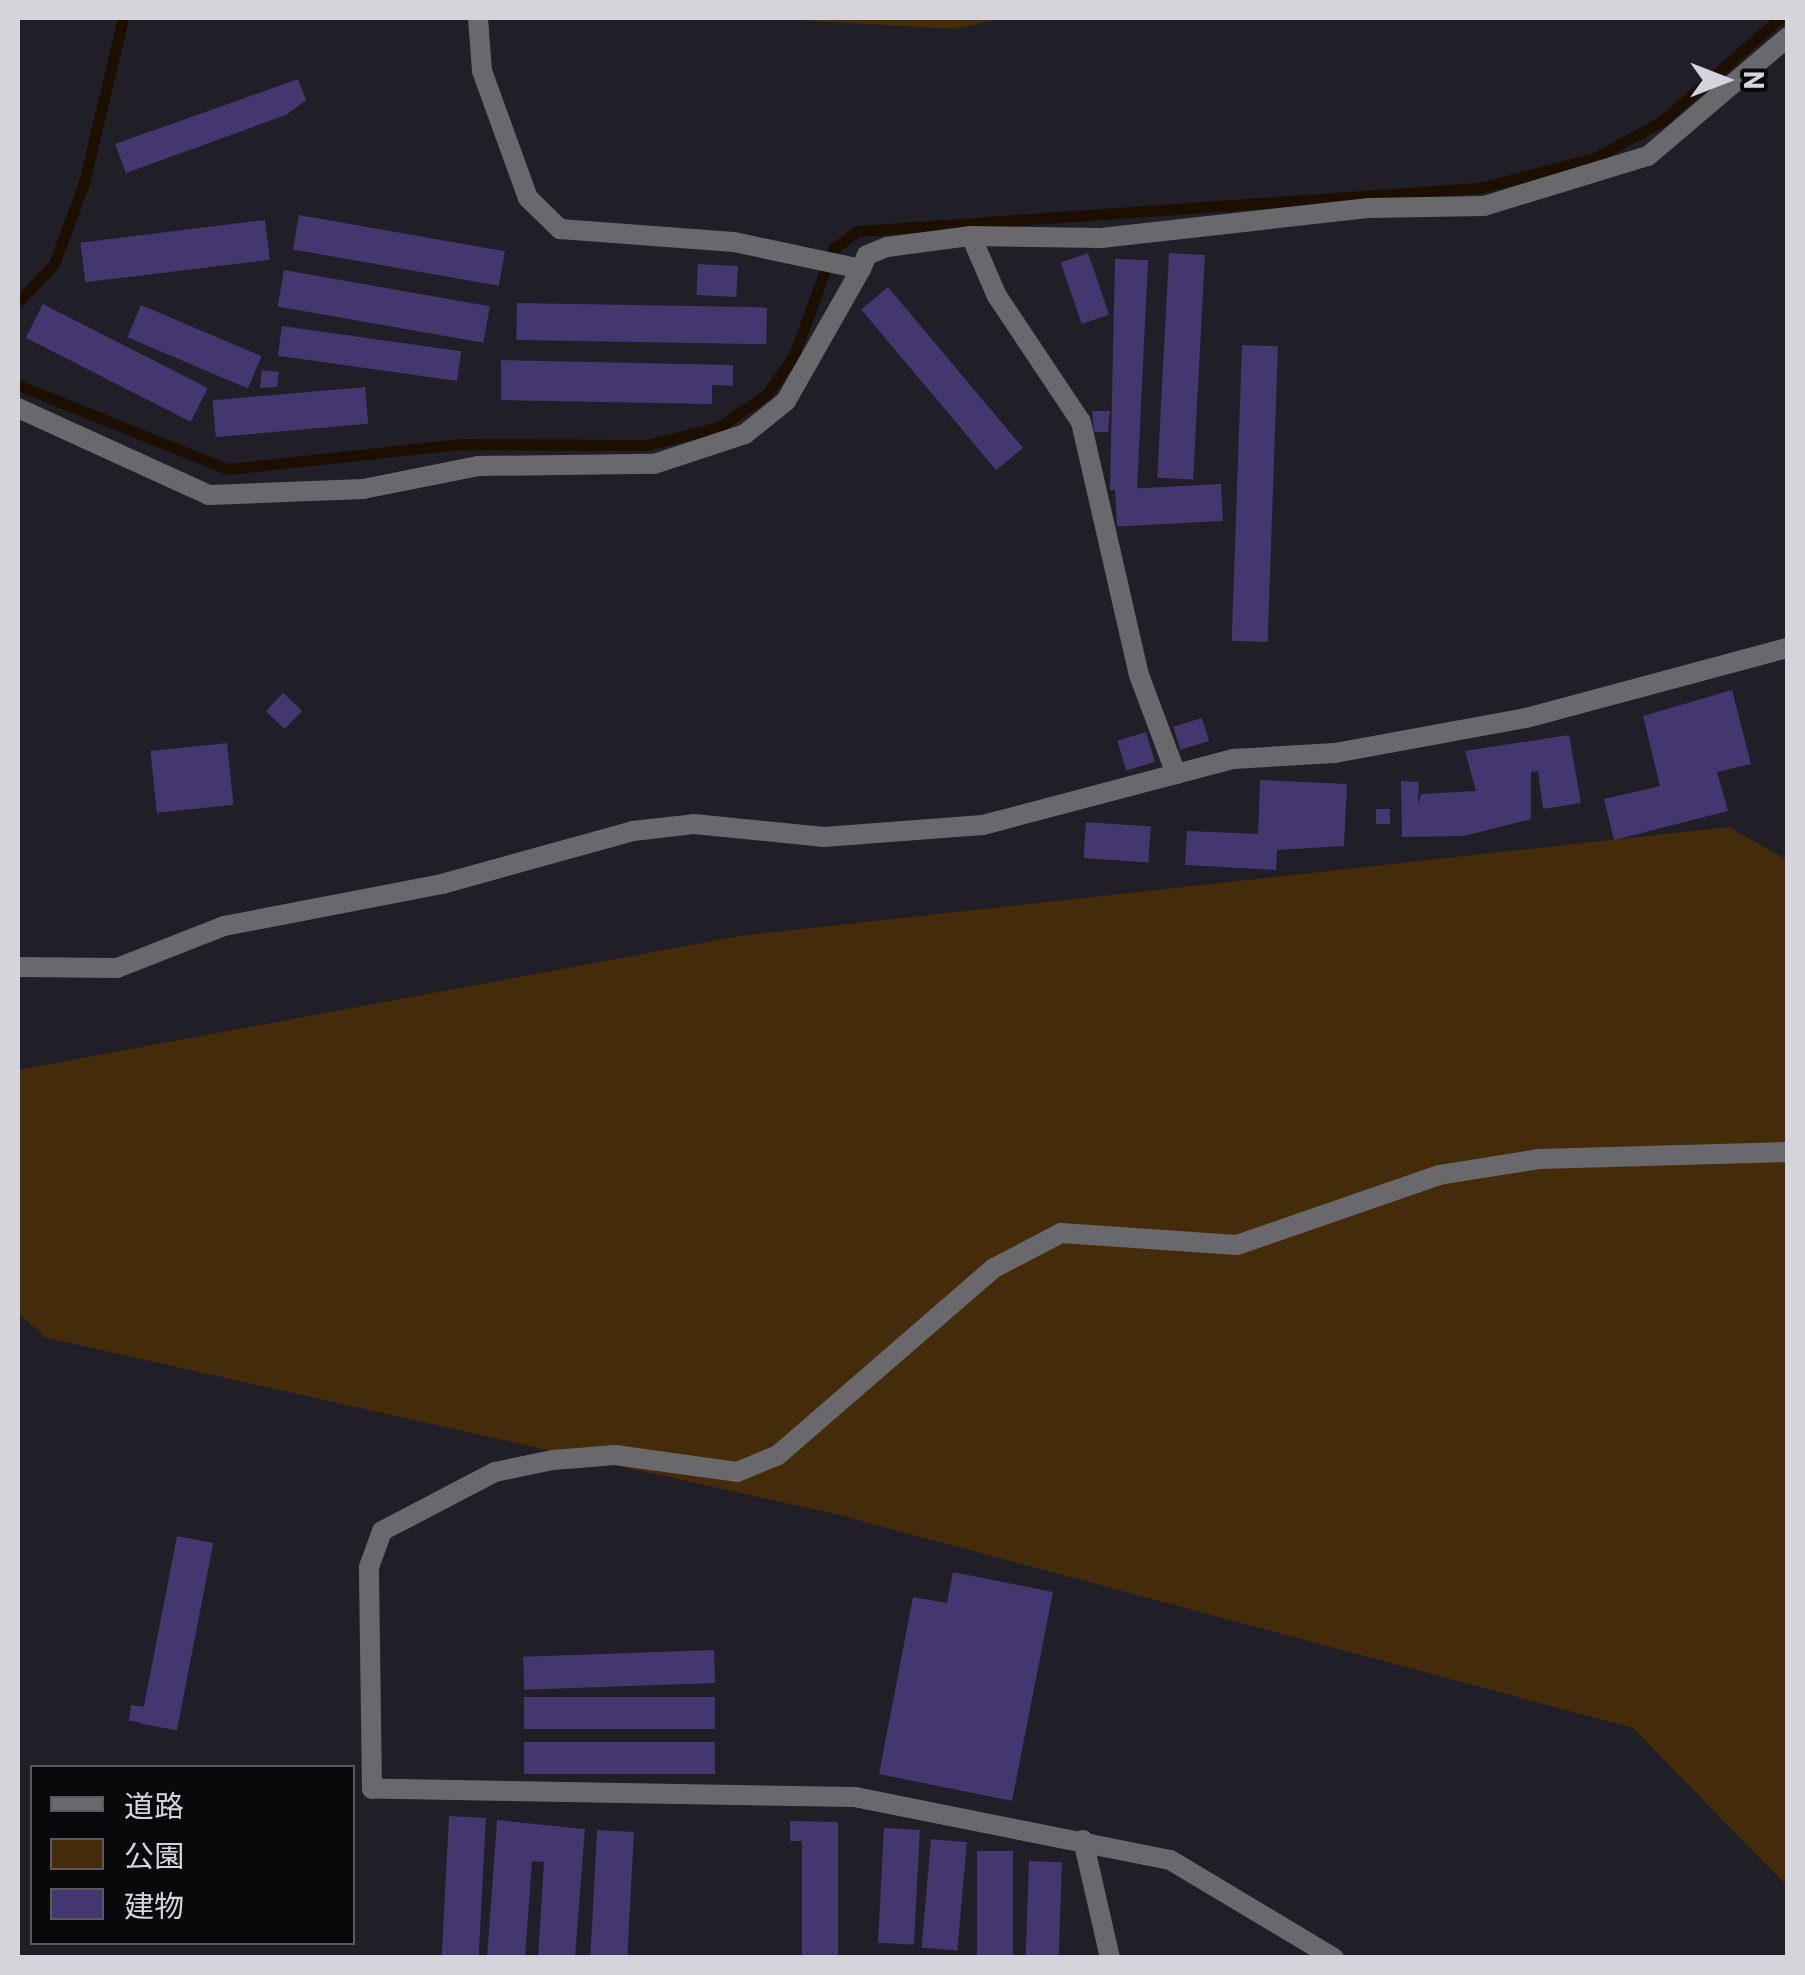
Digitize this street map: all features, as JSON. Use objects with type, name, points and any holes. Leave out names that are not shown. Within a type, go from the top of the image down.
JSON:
[{"type":"street","points":[[478,18],[482,71],[540,216],[560,229],[814,256],[851,266]]},
{"type":"street","points":[[18,408],[209,496],[364,488],[478,466],[654,464],[745,434],[786,401],[851,266],[887,246],[970,236],[1101,238],[1369,208],[1484,206],[1648,156],[1788,36]]},
{"type":"street","points":[[970,236],[997,296],[1082,422],[1139,676],[1176,774]]},
{"type":"street","points":[[18,967],[116,968],[224,926],[442,884],[633,831],[694,824],[908,835],[1081,804],[1176,774],[1526,718],[1788,648]]},
{"type":"street","points":[[1334,1958],[1170,1860],[854,1796],[372,1789],[368,1568],[382,1531],[413,1508],[514,1468],[615,1455],[736,1472],[778,1455],[994,1268],[1061,1233],[1237,1245],[1439,1175],[1539,1159],[1788,1152]]},
{"type":"street","points":[[1083,1840],[1110,1958]]},
{"type":"green space","points":[[757,18],[1003,18],[956,29]]},
{"type":"green space","points":[[1729,827],[1787,860],[1787,1886],[1633,1728],[835,1514],[47,1338],[18,1313],[18,1070],[740,936]]},
{"type":"building","points":[[298,79],[306,100],[286,115],[126,173],[115,144]]},
{"type":"building","points":[[299,215],[505,251],[499,286],[293,249]]},
{"type":"building","points":[[265,220],[270,260],[85,282],[80,243]]},
{"type":"building","points":[[1088,253],[1109,314],[1082,324],[1061,262]]},
{"type":"building","points":[[1169,253],[1205,255],[1193,480],[1157,478]]},
{"type":"building","points":[[1115,259],[1148,260],[1137,490],[1110,490]]},
{"type":"building","points":[[698,264],[738,266],[736,297],[696,295]]},
{"type":"building","points":[[284,270],[490,306],[483,343],[278,306]]},
{"type":"building","points":[[888,287],[1023,448],[996,470],[861,309]]},
{"type":"building","points":[[517,303],[767,307],[766,344],[516,340]]},
{"type":"building","points":[[43,304],[208,388],[191,422],[26,338]]},
{"type":"building","points":[[141,305],[262,356],[248,388],[127,337]]},
{"type":"building","points":[[282,326],[461,351],[457,381],[278,356]]},
{"type":"building","points":[[1242,345],[1278,346],[1268,642],[1232,641]]},
{"type":"building","points":[[501,360],[733,365],[733,386],[712,385],[712,404],[501,400]]},
{"type":"building","points":[[262,370],[279,372],[277,387],[260,388]]},
{"type":"building","points":[[365,387],[368,424],[216,437],[213,400]]},
{"type":"building","points":[[1092,411],[1110,411],[1108,432],[1094,432]]},
{"type":"building","points":[[1221,484],[1223,521],[1117,526],[1115,490]]},
{"type":"building","points":[[1732,690],[1751,764],[1717,772],[1728,811],[1614,840],[1604,799],[1660,786],[1643,716]]},
{"type":"building","points":[[283,693],[302,711],[285,729],[266,711]]},
{"type":"building","points":[[1202,718],[1209,741],[1180,750],[1173,727]]},
{"type":"building","points":[[1146,732],[1155,762],[1126,770],[1117,741]]},
{"type":"building","points":[[1569,735],[1581,803],[1543,809],[1538,771],[1531,772],[1531,819],[1464,836],[1402,837],[1401,781],[1419,782],[1418,805],[1421,794],[1476,791],[1465,751]]},
{"type":"building","points":[[227,743],[233,805],[157,813],[150,751]]},
{"type":"building","points":[[1260,780],[1347,784],[1344,846],[1277,850],[1276,870],[1185,865],[1187,831],[1258,834]]},
{"type":"building","points":[[1376,809],[1390,809],[1390,824],[1376,824]]},
{"type":"building","points":[[1086,822],[1151,827],[1148,862],[1083,858]]},
{"type":"building","points":[[177,1536],[213,1543],[177,1731],[141,1723]]},
{"type":"building","points":[[953,1572],[1053,1592],[1012,1801],[879,1774],[913,1597],[947,1603]]},
{"type":"building","points":[[714,1650],[715,1683],[524,1690],[523,1657]]},
{"type":"building","points":[[524,1697],[715,1697],[715,1729],[524,1729]]},
{"type":"building","points":[[131,1705],[145,1707],[143,1723],[129,1721]]},
{"type":"building","points":[[524,1742],[715,1742],[715,1774],[524,1774]]},
{"type":"building","points":[[449,1816],[486,1818],[479,1958],[442,1958]]},
{"type":"building","points":[[497,1820],[585,1829],[575,1958],[538,1958],[544,1862],[532,1861],[525,1958],[487,1958]]},
{"type":"building","points":[[790,1821],[838,1822],[838,1958],[802,1958],[802,1841],[790,1841]]},
{"type":"building","points":[[884,1828],[920,1830],[914,1945],[878,1943]]},
{"type":"building","points":[[597,1830],[634,1832],[627,1958],[590,1958]]},
{"type":"building","points":[[931,1839],[967,1842],[957,1951],[922,1948]]},
{"type":"building","points":[[977,1851],[1013,1851],[1013,1955],[977,1955]]},
{"type":"building","points":[[1029,1861],[1062,1862],[1059,1958],[1026,1958]]},
{"type":"waterway","points":[[18,302],[54,264],[84,183],[123,18]]},
{"type":"waterway","points":[[18,385],[227,469],[460,444],[647,445],[719,427],[767,394],[794,355],[833,249],[858,231],[1479,188],[1595,158],[1662,121],[1780,18]]}]
